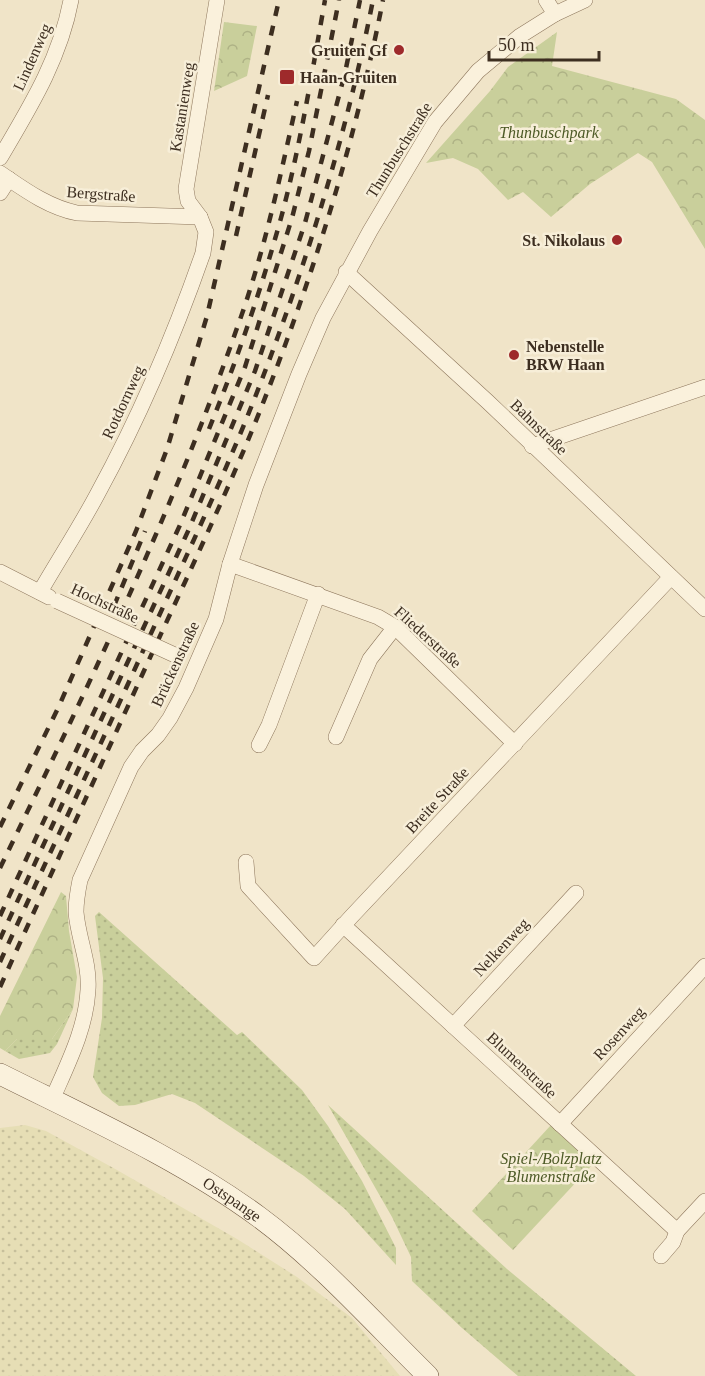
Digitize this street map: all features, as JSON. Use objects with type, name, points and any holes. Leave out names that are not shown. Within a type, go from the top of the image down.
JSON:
[{"type":"main road","name":"Ostspange","points":[[0,1074],[204,1179],[260,1218],[310,1261],[428,1376]]},
{"type":"street","name":"Lindenweg","points":[[0,158],[52,65],[67,23],[71,0]]},
{"type":"street","name":"Kastanienweg","points":[[200,217],[188,201],[186,189],[217,0]]},
{"type":"street","points":[[546,0],[555,14]]},
{"type":"street","name":"Thunbuschstraße","points":[[346,272],[435,122],[447,106],[478,71],[520,36],[555,14],[585,0]]},
{"type":"street","name":"Bergstraße","points":[[0,194],[4,176],[42,201],[59,209],[77,213],[200,217]]},
{"type":"street","name":"Rotdornweg","points":[[50,597],[154,379],[203,254],[206,232],[200,217]]},
{"type":"street","name":"Bahnstraße","points":[[346,272],[488,402],[705,609]]},
{"type":"street","name":"Brückenstraße","points":[[52,1100],[77,1041],[85,1015],[88,990],[87,968],[76,913],[80,880],[131,767],[170,718],[196,665],[216,618],[230,564],[256,485],[299,374],[346,272]]},
{"type":"street","points":[[532,446],[705,387]]},
{"type":"street","name":"Fliederstraße","points":[[230,564],[318,594],[378,617],[395,627],[515,744]]},
{"type":"street","name":"Hochstraße","points":[[0,572],[196,665]]},
{"type":"street","name":"Breite Straße","points":[[246,862],[248,886],[314,958],[671,577]]},
{"type":"street","points":[[259,745],[269,725],[318,594]]},
{"type":"street","points":[[336,737],[370,659],[395,627]]},
{"type":"street","name":"Nelkenweg","points":[[453,1026],[576,893]]},
{"type":"street","name":"Blumenstraße","points":[[343,925],[677,1231]]},
{"type":"street","name":"Rosenweg","points":[[560,1124],[705,966]]},
{"type":"street","points":[[661,1256],[673,1242],[677,1231],[705,1201]]},
{"type":"shaded area","points":[[25,1125],[46,1131],[117,1170],[237,1239],[297,1277],[352,1318],[400,1376],[0,1376],[0,1128]]},
{"type":"green space","points":[[224,22],[257,26],[247,76],[214,91]]},
{"type":"green space","name":"Thunbuschpark","points":[[557,32],[552,66],[676,99],[705,120],[705,249],[652,162],[638,153],[590,184],[551,217],[523,192],[508,200],[478,169],[453,158],[426,163],[490,91],[508,67]]},
{"type":"green space","points":[[61,892],[66,896],[77,977],[73,1009],[52,1039],[17,1039],[5,1051],[0,1048],[0,1016]]},
{"type":"green space","points":[[99,912],[237,1035],[242,1032],[302,1090],[328,1126],[362,1181],[396,1248],[396,1265],[345,1209],[304,1176],[195,1103],[172,1094],[135,1105],[119,1106],[102,1093],[93,1077],[102,1018],[103,978],[95,916]]},
{"type":"green space","points":[[73,1009],[57,1044],[50,1053],[19,1059],[5,1051],[17,1039],[52,1039]]},
{"type":"green space","points":[[328,1105],[507,1269],[636,1376],[518,1376],[462,1328],[412,1281],[411,1257],[392,1217]]},
{"type":"green space","name":"Spiel-/Bolzplatz Blumenstraße","points":[[551,1125],[593,1164],[513,1250],[472,1211]]},
{"type":"railway","points":[[0,827],[59,706],[136,531],[167,449],[207,316],[279,0]]},
{"type":"railway","points":[[209,429],[248,325],[281,218],[300,137],[325,0]]},
{"type":"railway","points":[[0,916],[180,525],[245,367],[292,218],[309,151],[339,0]]},
{"type":"railway","points":[[0,939],[189,529],[255,371],[305,223],[345,73],[360,0]]},
{"type":"railway","points":[[0,962],[208,508],[264,374],[297,282],[340,142],[373,0]]},
{"type":"railway","points":[[0,987],[214,519],[272,380],[328,220],[358,110],[383,0]]},
{"type":"railway","points":[[236,236],[268,95]]},
{"type":"railway","points":[[0,868],[126,601],[185,466],[212,397],[247,300],[271,215],[297,101]]},
{"type":"railway","points":[[114,606],[145,531]]},
{"type":"place","name":"Gruiten Gf","points":[[399,50]]},
{"type":"place","name":"Haan-Gruiten","points":[[287,77]]},
{"type":"place","name":"St. Nikolaus","points":[[617,240]]},
{"type":"place","name":"Nebenstelle BRW Haan","points":[[514,355]]}]
